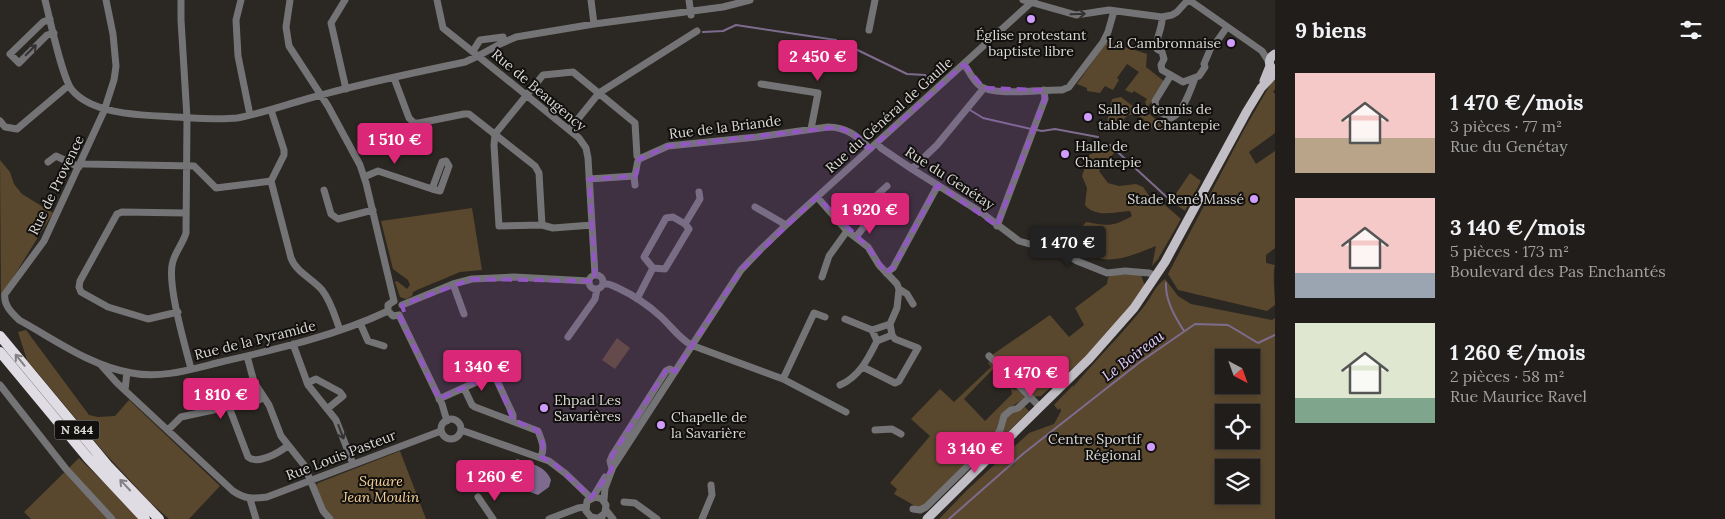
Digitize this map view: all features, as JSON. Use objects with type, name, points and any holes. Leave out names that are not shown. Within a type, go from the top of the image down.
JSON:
[{"type":"highway","name":"N 844","points":[[0,336],[108,466],[159,519]]},
{"type":"highway","name":"N 844","points":[[0,352],[88,458],[145,519]]},
{"type":"main road","points":[[927,519],[1040,407],[1070,380],[1113,334],[1134,308],[1156,276],[1228,143],[1261,88],[1273,63]]},
{"type":"street","points":[[0,121],[5,127],[17,129],[69,85],[45,0]]},
{"type":"street","name":"Rue de Provence","points":[[6,294],[44,241],[105,108],[114,80],[116,66],[113,34],[106,0]]},
{"type":"street","points":[[181,0],[188,118],[186,233],[184,241],[172,262],[173,288],[191,369]]},
{"type":"street","points":[[241,0],[236,20],[238,56],[250,115]]},
{"type":"street","points":[[290,0],[286,27],[289,46],[320,95],[360,165],[373,210],[394,301]]},
{"type":"street","points":[[345,0],[330,23],[346,89]]},
{"type":"street","points":[[437,0],[443,28],[476,54]]},
{"type":"street","points":[[591,0],[594,24]]},
{"type":"street","points":[[689,0],[691,13]]},
{"type":"street","points":[[476,54],[516,37],[594,24],[691,13],[750,0]]},
{"type":"street","points":[[869,30],[875,0]]},
{"type":"street","points":[[1023,0],[1033,1],[1076,15],[1114,11],[1162,17],[1172,16],[1189,0],[1262,51],[1273,63]]},
{"type":"street","name":"Rue du Général de Gaulle","points":[[581,519],[588,503],[613,468],[742,270],[786,225],[1033,1]]},
{"type":"street","points":[[964,64],[978,85],[984,88],[999,91],[1062,90],[1069,87],[1103,42],[1114,11]]},
{"type":"street","points":[[1162,17],[1163,24],[1158,32],[1156,44],[1157,49],[1162,52],[1164,59],[1161,64],[1162,70],[1183,82],[1199,76],[1205,67],[1204,64],[1209,56],[1208,52],[1227,27]]},
{"type":"street","points":[[50,19],[43,22],[10,54],[19,63],[47,35],[54,33]]},
{"type":"street","points":[[569,130],[599,93],[697,31]]},
{"type":"street","points":[[476,54],[480,40],[503,37]]},
{"type":"street","name":"Rue de Beaugency","points":[[69,85],[79,97],[105,108],[133,114],[218,119],[250,115],[320,95],[465,62],[476,54],[579,138],[586,148],[595,275]]},
{"type":"street","points":[[592,225],[553,228],[542,225],[499,226],[495,134],[543,75],[573,72],[635,123],[637,156],[639,159],[636,163],[635,185]]},
{"type":"street","points":[[1171,76],[1155,101],[1156,110],[1171,118],[1176,116],[1190,92],[1194,78]]},
{"type":"street","points":[[394,78],[409,118],[414,122],[419,124],[469,114],[538,169],[542,225]]},
{"type":"street","points":[[761,84],[818,94],[813,129]]},
{"type":"street","points":[[912,169],[937,145],[984,88]]},
{"type":"street","points":[[997,226],[1045,98],[1044,90]]},
{"type":"street","points":[[271,110],[284,150],[284,155],[271,181],[293,264],[326,294],[340,330]]},
{"type":"street","points":[[813,129],[818,119]]},
{"type":"street","name":"Rue de la Briande","points":[[639,159],[668,146],[838,127],[856,135],[870,149]]},
{"type":"street","name":"Rue du Genétay","points":[[877,143],[881,148],[912,169],[982,212],[997,226],[1019,240],[1066,254],[1077,261],[1107,273],[1125,271],[1149,273],[1156,276]]},
{"type":"street","points":[[48,162],[56,156],[80,165],[188,165],[194,166],[216,188],[271,181]]},
{"type":"street","points":[[364,177],[378,170],[432,189]]},
{"type":"street","points":[[589,179],[634,176]]},
{"type":"street","points":[[886,273],[893,268],[938,185]]},
{"type":"street","points":[[856,237],[869,220],[870,207],[866,204],[887,186]]},
{"type":"street","points":[[324,190],[331,214],[338,219],[373,210]]},
{"type":"street","points":[[685,224],[700,199],[699,192]]},
{"type":"street","points":[[817,197],[847,231],[868,247],[886,273],[897,284],[899,289],[897,308],[890,324],[892,335],[895,339],[918,348],[899,381],[895,383],[863,367]]},
{"type":"street","points":[[755,207],[786,225]]},
{"type":"street","points":[[178,312],[148,318],[108,308],[81,292],[79,287],[80,281],[117,214],[122,212],[186,213]]},
{"type":"street","points":[[673,217],[685,224],[688,230],[665,269],[653,268],[644,257],[666,218],[673,217]]},
{"type":"street","points":[[822,277],[829,256],[847,231]]},
{"type":"street","points":[[1066,254],[1076,234]]},
{"type":"street","points":[[637,298],[653,268]]},
{"type":"street","points":[[589,281],[595,275],[601,276],[603,284]]},
{"type":"street","points":[[402,305],[454,284],[472,279],[499,277],[589,281]]},
{"type":"street","points":[[589,281],[591,286],[597,288],[607,283],[637,298],[659,315],[684,341],[692,346],[783,379],[846,412]]},
{"type":"street","points":[[454,284],[464,314]]},
{"type":"street","points":[[568,338],[596,299],[597,288]]},
{"type":"street","points":[[899,289],[907,294],[913,304]]},
{"type":"street","name":"Rue de la Pyramide","points":[[6,294],[4,299],[19,320],[99,363],[123,372],[149,376],[191,369],[293,344],[340,330],[388,311]]},
{"type":"street","points":[[394,301],[402,305],[402,311],[399,315],[393,316],[388,311],[388,305],[394,301]]},
{"type":"street","points":[[783,379],[814,313],[825,317]]},
{"type":"street","points":[[399,315],[439,399],[447,421]]},
{"type":"street","points":[[845,319],[872,330],[890,324]]},
{"type":"street","points":[[360,323],[368,341],[384,346]]},
{"type":"street","points":[[872,330],[877,342]]},
{"type":"street","points":[[840,385],[863,367],[877,342],[892,335]]},
{"type":"street","points":[[293,344],[307,383],[336,420],[353,464]]},
{"type":"street","points":[[247,356],[254,382],[269,405],[281,436],[287,446],[304,464],[323,511],[330,519]]},
{"type":"street","points":[[989,356],[1040,407]]},
{"type":"street","points":[[99,363],[117,383],[233,491],[250,499],[256,519]]},
{"type":"street","points":[[117,383],[116,379],[123,372]]},
{"type":"street","points":[[123,372],[125,390]]},
{"type":"street","points":[[439,399],[494,374],[514,415],[513,420]]},
{"type":"street","points":[[307,383],[316,379],[340,392],[343,396],[327,409]]},
{"type":"street","points":[[0,385],[66,469],[112,519]]},
{"type":"street","points":[[464,388],[475,408],[513,420],[538,431],[544,444],[544,451],[541,457]]},
{"type":"street","points":[[168,430],[181,417],[259,400],[264,397]]},
{"type":"street","points":[[913,509],[920,510],[926,507],[994,440],[1000,430],[1004,416],[1030,397]]},
{"type":"street","points":[[229,406],[248,457],[251,460],[273,454],[287,446]]},
{"type":"street","points":[[461,430],[458,437],[452,439],[446,438],[442,431],[443,424],[451,420],[457,422],[461,430],[541,457],[556,465],[577,486],[596,518],[603,515],[606,510]]},
{"type":"street","points":[[875,430],[892,429],[901,434]]},
{"type":"street","name":"Rue Louis Pasteur","points":[[250,499],[267,496],[442,431]]},
{"type":"street","name":"Rue du Général de Gaulle","points":[[604,500],[605,488],[613,468]]},
{"type":"street","points":[[702,519],[712,495],[712,485]]},
{"type":"street","points":[[478,497],[494,519]]},
{"type":"street","points":[[549,519],[578,508],[599,497],[604,500],[606,510],[613,519]]},
{"type":"street","points":[[624,502],[635,503],[655,518]]},
{"type":"highlighted area","points":[[964,64],[984,88],[1044,90],[1045,99],[997,226],[938,185],[893,268],[886,273],[868,247],[817,197],[741,270],[675,372],[668,367],[612,456],[612,469],[591,498],[556,465],[541,457],[543,444],[537,430],[513,420],[494,374],[439,399],[399,315],[404,312],[402,305],[472,279],[595,281],[589,179],[636,176],[639,159],[668,146],[838,127],[856,135],[870,149]]},
{"type":"green space","points":[[1107,41],[1147,54],[1146,67],[1165,82],[1147,108],[1145,107],[1145,102],[1147,99],[1134,91],[1132,93],[1125,90],[1139,72],[1127,64],[1117,78],[1119,80],[1113,90],[1105,86],[1100,93],[1087,91],[1087,88],[1077,84]]},
{"type":"green space","points":[[1275,80],[1273,92],[1275,94],[1275,133],[1249,152],[1256,164],[1275,151],[1275,248],[1266,255],[1266,263],[1275,265],[1275,305],[1267,311],[1178,290],[1168,274],[1245,128],[1271,83]]},
{"type":"green space","points":[[1121,97],[1134,107],[1138,103],[1154,118],[1171,126],[1149,129],[1144,120],[1139,116],[1132,115],[1128,115],[1122,121],[1107,122],[1109,113],[1116,116],[1119,112],[1116,106],[1110,107],[1112,99]]},
{"type":"green space","points":[[1113,143],[1114,153],[1099,171],[1108,183],[1119,186],[1136,184],[1143,187],[1150,197],[1165,205],[1181,219],[1152,266],[1156,246],[1126,257],[1109,260],[1101,259],[1091,252],[1079,234],[1080,229],[1086,222],[1110,225],[1132,216],[1130,211],[1094,212],[1085,205],[1087,188],[1082,176],[1089,155]]},
{"type":"green space","points":[[0,160],[10,172],[14,184],[22,194],[53,213],[1,297]]},
{"type":"green space","points":[[1190,173],[1201,181],[1185,211],[1171,201]]},
{"type":"green space","points":[[472,208],[482,270],[460,272],[413,292],[412,296],[406,299],[400,297],[395,282],[397,281],[407,289],[410,285],[408,280],[393,269],[381,221]]},
{"type":"green space","points":[[1111,275],[1141,275],[1145,286],[1138,298],[1084,358],[1041,396],[1031,397],[992,355],[1050,315],[1069,337],[1084,325],[1075,308],[1107,284],[1108,278]]},
{"type":"green space","points":[[1165,279],[1178,296],[1191,304],[1272,320],[1275,318],[1275,519],[939,519],[967,490],[1029,433],[1054,424],[1061,411],[1060,408],[1058,410],[1054,405],[1073,385],[1073,387],[1125,329],[1145,305],[1155,289]]},
{"type":"green space","points":[[26,330],[89,415],[98,417],[115,416],[129,400],[220,486],[189,519],[169,519],[150,502],[102,450],[27,360],[18,332]]},
{"type":"green space","points":[[617,338],[630,348],[615,369],[602,360]]},
{"type":"green space","points":[[989,362],[996,369],[995,371],[993,369],[964,399],[985,421],[1012,394],[1011,389],[1018,390],[1025,397],[1002,414],[997,433],[925,505],[917,507],[894,494],[897,489],[890,483],[930,436],[911,419],[940,389],[954,402],[991,367]]},
{"type":"green space","points":[[1024,406],[1029,411],[1004,436],[1002,434],[1006,417]]},
{"type":"green space","name":"Square Jean Moulin","points":[[400,451],[426,519],[333,519],[325,511],[315,486],[318,483]]},
{"type":"green space","points":[[79,458],[141,519],[31,519],[24,512]]},
{"type":"shaded area","points":[[517,459],[545,471],[551,480],[549,487],[538,495],[509,484],[506,477],[507,470]]},
{"type":"waterway","points":[[703,32],[723,31],[736,25],[836,40]]},
{"type":"waterway","points":[[841,42],[907,74],[925,75],[934,82]]},
{"type":"waterway","points":[[970,110],[983,118],[1031,129]]},
{"type":"waterway","points":[[1037,130],[1055,129],[1098,137]]},
{"type":"waterway","points":[[1110,145],[1170,200]]},
{"type":"waterway","points":[[1166,283],[1169,302],[1184,331]]},
{"type":"waterway","name":"Le Boireau","points":[[949,519],[1024,453],[1140,362],[1195,324],[1228,325],[1258,343],[1275,335]]},
{"type":"place","name":"Église protestant baptiste libre","points":[[1031,19]]},
{"type":"place","name":"La Cambronnaise","points":[[1231,43]]},
{"type":"place","name":"Salle de tennis de table de Chantepie","points":[[1088,117]]},
{"type":"place","name":"Halle de Chantepie","points":[[1065,154]]},
{"type":"place","name":"Stade René Massé","points":[[1254,199]]},
{"type":"place","name":"Ehpad Les Savarières","points":[[544,408]]},
{"type":"place","name":"Chapelle de la Savarière","points":[[661,425]]},
{"type":"place","name":"Centre Sportif Régional","points":[[1151,447]]}]
